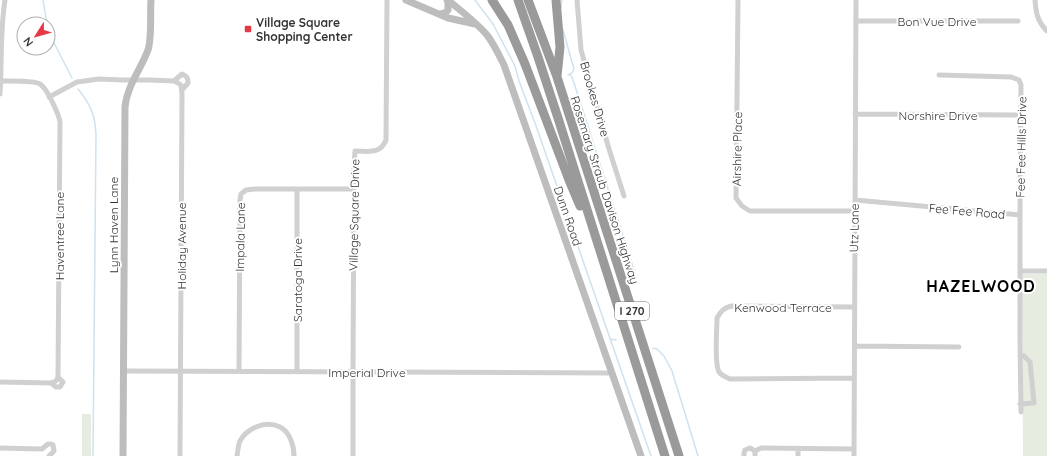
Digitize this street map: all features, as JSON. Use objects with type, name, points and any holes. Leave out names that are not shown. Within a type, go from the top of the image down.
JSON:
[{"type":"highway","points":[[492,0],[508,25],[525,64],[569,180],[601,257]]},
{"type":"highway","name":"Rosemary Straub Davison Highway","points":[[518,0],[540,63],[665,456]]},
{"type":"highway","name":"Rosemary Straub Davison Highway","points":[[528,0],[557,77],[679,456]]},
{"type":"highway","points":[[556,0],[560,47],[557,77]]},
{"type":"street","points":[[0,94],[0,31],[5,0]]},
{"type":"street","name":"Lynn Haven Lane","points":[[123,456],[125,100],[149,48],[150,0]]},
{"type":"street","name":"Village Square Drive","points":[[353,456],[355,151],[377,151],[384,145],[386,140],[387,0]]},
{"type":"street","points":[[406,0],[448,18],[477,25]]},
{"type":"street","points":[[440,14],[445,13],[448,10],[447,0]]},
{"type":"street","name":"Dunn Road","points":[[447,0],[488,36],[508,74],[641,456]]},
{"type":"street","name":"Brookes Drive","points":[[578,0],[581,50],[624,196]]},
{"type":"street","name":"Airshire Place","points":[[738,0],[736,198],[742,206],[750,211],[855,211]]},
{"type":"street","name":"Utz Lane","points":[[854,456],[856,0]]},
{"type":"street","points":[[1035,0],[1036,14],[1041,25],[1047,31]]},
{"type":"street","points":[[448,18],[459,16],[462,12]]},
{"type":"street","name":"Bon Vue Drive","points":[[856,21],[1018,21]]},
{"type":"street","name":"Holiday Avenue","points":[[174,81],[182,74],[188,79],[188,83],[182,90],[180,456]]},
{"type":"street","name":"Fee Fee Hills Drive","points":[[940,75],[1011,77],[1019,80],[1021,85],[1020,215]]},
{"type":"street","points":[[49,97],[77,82],[99,79],[174,81],[181,85],[182,90]]},
{"type":"street","name":"Haventree Lane","points":[[0,81],[30,82],[40,84],[49,97],[60,122],[58,377],[56,381],[51,383],[0,382]]},
{"type":"street","name":"Norshire Drive","points":[[855,114],[1021,115]]},
{"type":"street","name":"Impala Lane","points":[[239,371],[241,194],[246,190],[255,189],[354,189]]},
{"type":"street","name":"Saratoga Drive","points":[[297,190],[298,371]]},
{"type":"street","name":"Fee Fee Road","points":[[855,200],[1020,215],[1020,271]]},
{"type":"street","points":[[1021,412],[1020,271],[1047,271]]},
{"type":"street","name":"Kenwood Terrace","points":[[854,306],[731,306],[724,308],[717,318],[716,365],[719,372],[730,378],[854,378]]},
{"type":"street","points":[[854,346],[959,347]]},
{"type":"street","points":[[1020,356],[1024,356],[1030,362],[1034,403],[1020,404]]},
{"type":"street","name":"Imperial Drive","points":[[124,371],[611,372]]},
{"type":"street","points":[[237,456],[239,442],[249,430],[256,426],[265,424],[273,424],[286,432],[294,448],[294,456]]},
{"type":"street","points":[[0,448],[42,449],[48,444],[51,444],[53,445],[54,451],[49,456],[42,449]]},
{"type":"street","points":[[744,456],[744,451],[747,449],[752,449],[755,454],[760,448],[853,448]]},
{"type":"street","points":[[798,449],[798,456]]},
{"type":"shaded area","points":[[1022,274],[1047,274],[1047,456],[1023,456]]},
{"type":"shaded area","points":[[82,414],[91,414],[91,456],[82,456]]},
{"type":"waterway","points":[[43,0],[46,16]]},
{"type":"waterway","points":[[475,0],[493,24],[515,66],[651,456]]},
{"type":"waterway","points":[[561,8],[562,0]]},
{"type":"waterway","points":[[563,30],[574,69],[572,73],[568,75]]},
{"type":"waterway","points":[[56,47],[72,78]]},
{"type":"waterway","points":[[570,75],[576,89],[635,273]]},
{"type":"waterway","points":[[78,89],[91,110],[96,134],[93,456]]},
{"type":"waterway","points":[[610,339],[616,340]]},
{"type":"waterway","points":[[653,348],[657,349],[664,356],[672,371],[698,456]]},
{"type":"place","name":"Village Square Shopping Center","points":[[248,29]]},
{"type":"district","name":"HAZELWOOD","points":[[981,286]]}]
